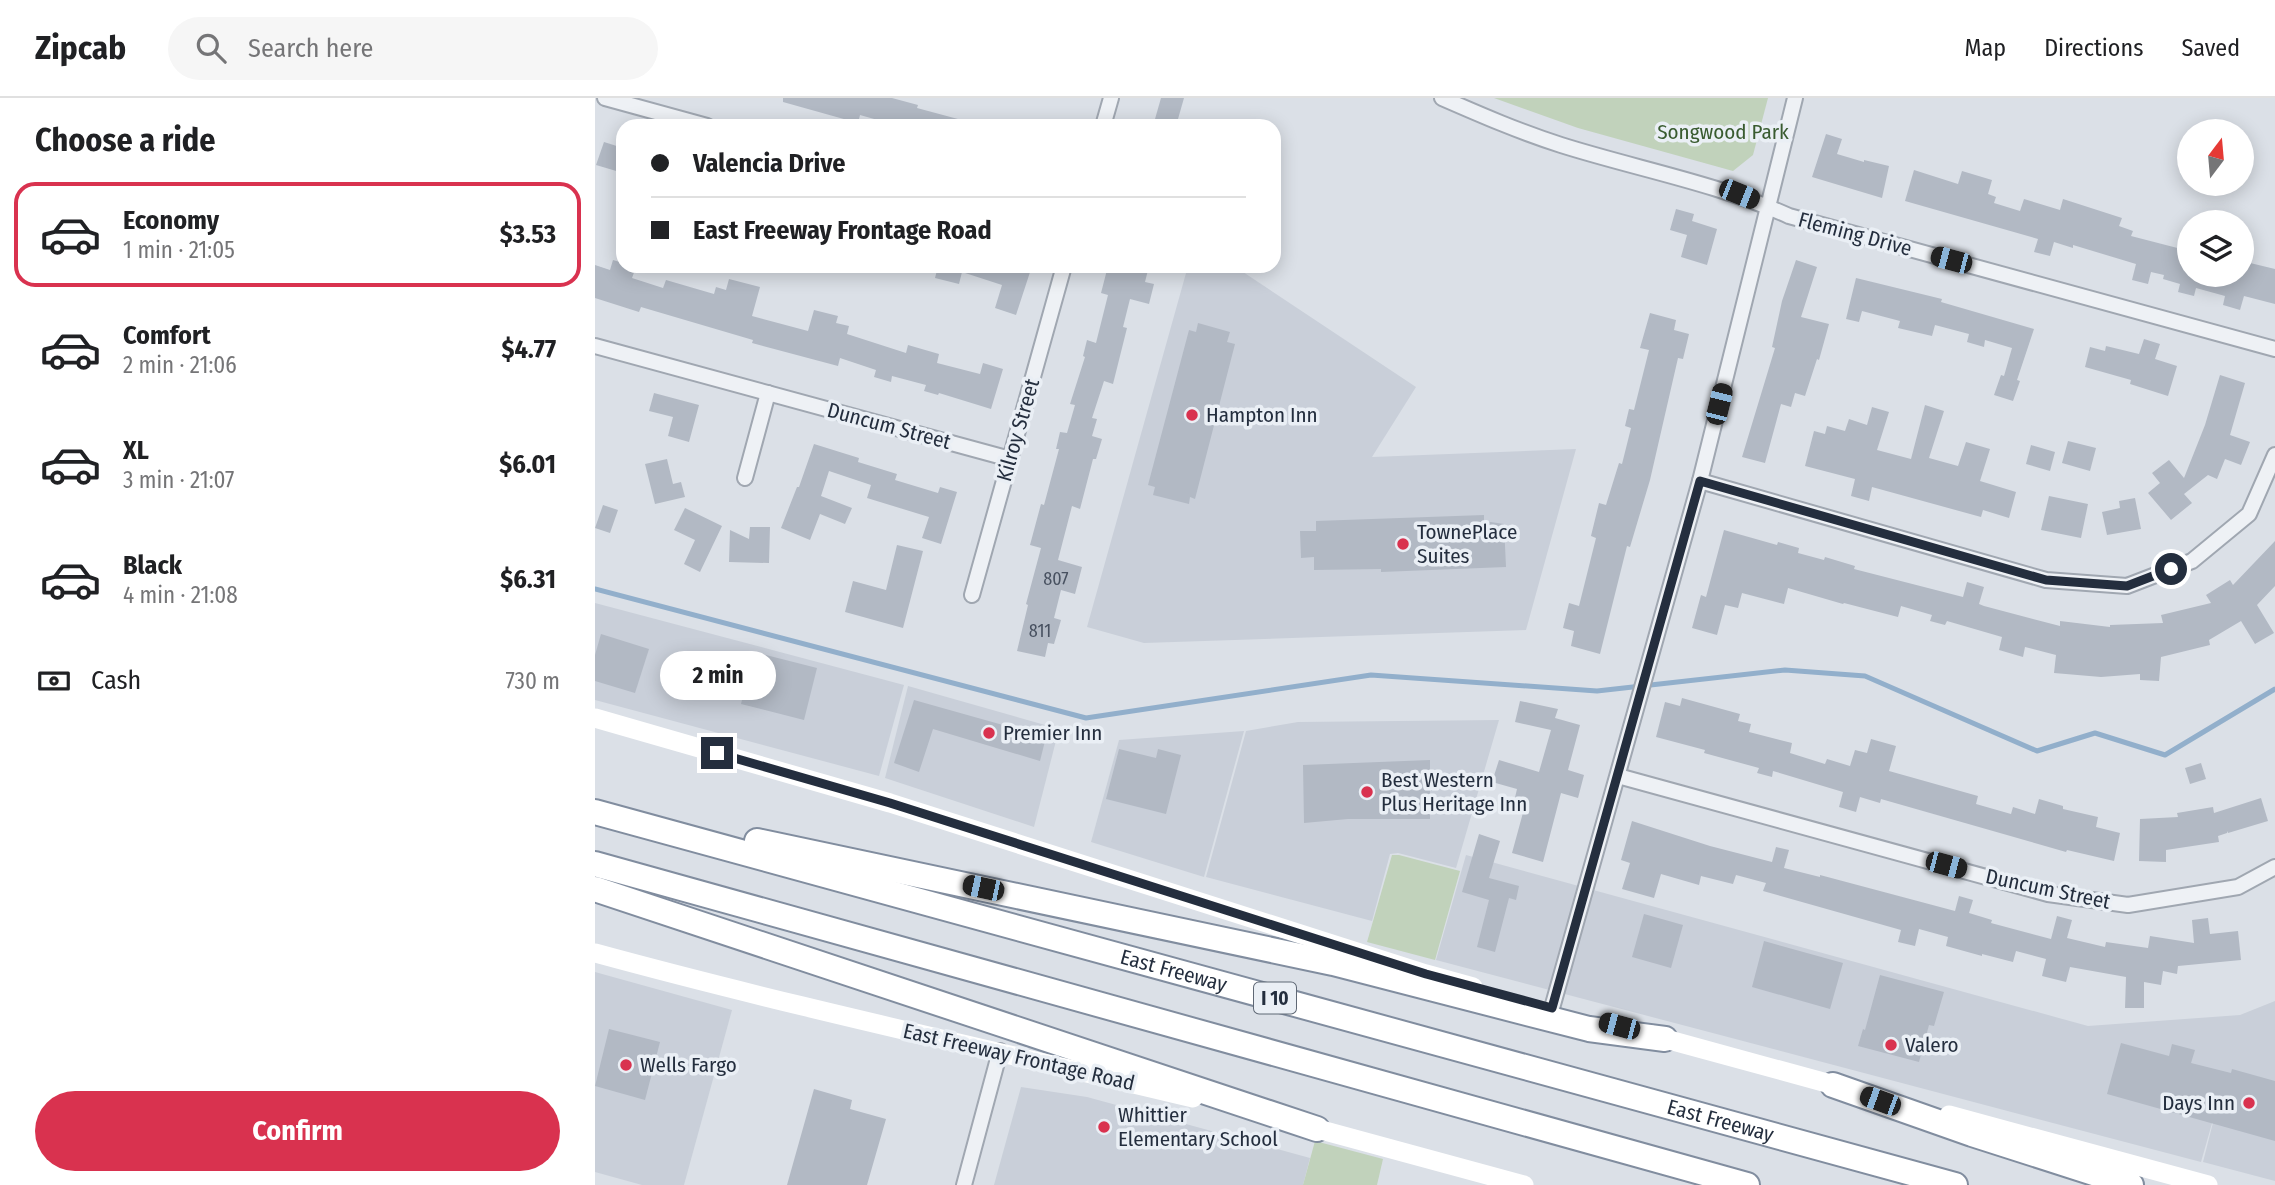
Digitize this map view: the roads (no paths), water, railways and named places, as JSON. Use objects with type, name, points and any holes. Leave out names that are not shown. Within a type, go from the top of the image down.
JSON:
[{"type":"highway","points":[[595,807],[1333,963],[1589,1029],[1665,1039]]},
{"type":"highway","name":"East Freeway","points":[[595,812],[1955,1185]]},
{"type":"highway","points":[[595,864],[1747,1185]]},
{"type":"highway","points":[[595,889],[1317,1129]]},
{"type":"highway","points":[[1833,1085],[1972,1134],[2131,1185]]},
{"type":"main road","points":[[595,718],[890,803],[1426,974],[2208,1185]]},
{"type":"main road","name":"East Freeway Frontage Road","points":[[595,953],[823,1012],[1000,1051],[1317,1129],[1497,1181],[1524,1185]]},
{"type":"street","points":[[605,98],[682,119]]},
{"type":"street","points":[[1105,119],[1111,98]]},
{"type":"street","name":"Fleming Drive","points":[[1442,98],[1559,144],[1739,194],[1790,216],[2275,349]]},
{"type":"street","points":[[1552,1008],[1700,481],[1795,98]]},
{"type":"street","name":"Kilroy Street","points":[[972,595],[1062,273]]},
{"type":"street","name":"Duncum Street","points":[[595,346],[1010,459]]},
{"type":"street","points":[[745,478],[768,393]]},
{"type":"street","points":[[1700,481],[2046,580],[2127,586],[2192,561],[2249,514],[2275,455]]},
{"type":"street","name":"Duncum Street","points":[[1618,776],[2048,894],[2128,905],[2238,887],[2275,867]]},
{"type":"street","points":[[964,1185],[1000,1051]]},
{"type":"waterway","points":[[595,589],[1086,718],[1371,675],[1597,691],[1785,670],[1865,676],[2037,751],[2095,733],[2165,755],[2275,689]]},
{"type":"place","name":"Hampton Inn","points":[[1192,415]]},
{"type":"place","name":"TownePlace Suites","points":[[1403,544]]},
{"type":"place","name":"Premier Inn","points":[[989,733]]},
{"type":"place","name":"Best Western Plus Heritage Inn","points":[[1367,792]]},
{"type":"place","name":"Valero","points":[[1891,1045]]},
{"type":"place","name":"Wells Fargo","points":[[626,1065]]},
{"type":"place","name":"Days Inn","points":[[2249,1103]]},
{"type":"place","name":"Whittier Elementary School","points":[[1104,1127]]},
{"type":"park label","name":"Songwood Park","points":[[1723,132]]}]
